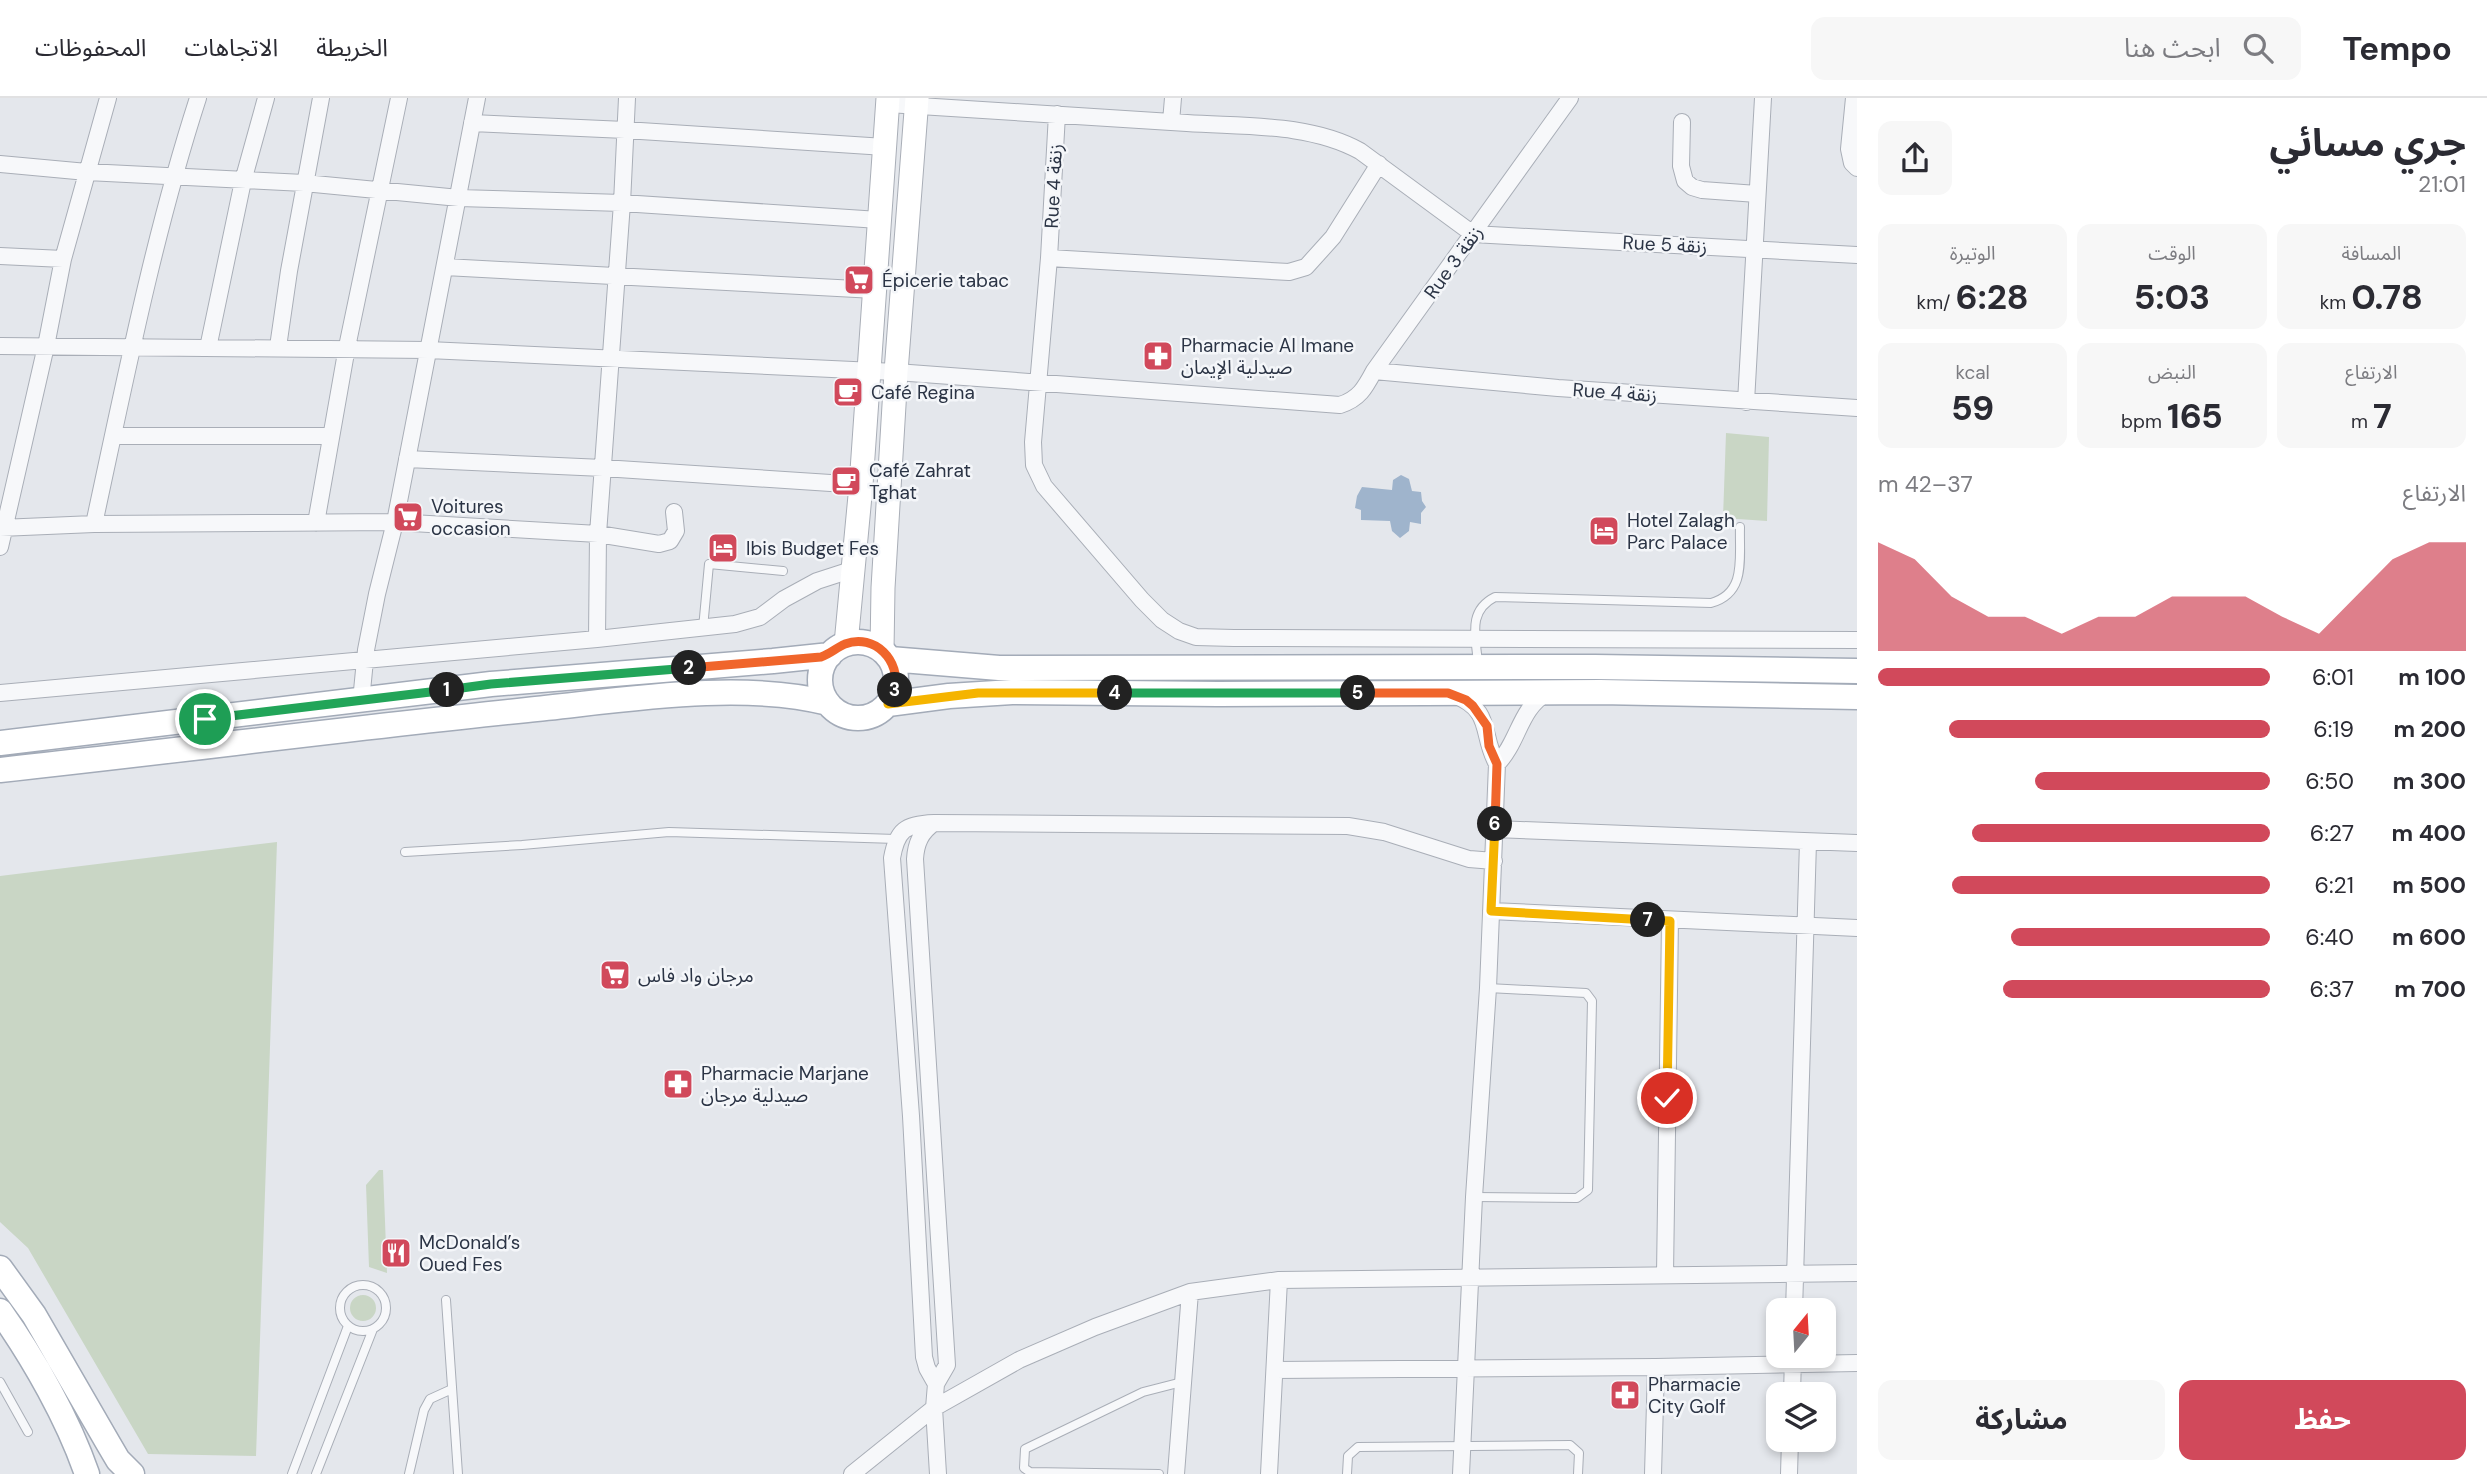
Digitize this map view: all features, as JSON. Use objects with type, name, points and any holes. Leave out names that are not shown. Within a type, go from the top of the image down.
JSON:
[{"type":"main road","points":[[0,743],[491,684],[784,660],[865,642],[886,655],[999,668],[1478,667],[1857,671]]},
{"type":"main road","points":[[838,649],[821,673],[823,694],[828,703],[843,715],[863,718],[881,711],[888,704],[896,687],[894,668],[886,655]]},
{"type":"main road","points":[[888,704],[949,696],[1013,692],[1550,692],[1857,696]]},
{"type":"main road","points":[[0,770],[351,728],[692,694],[794,696],[828,703]]},
{"type":"main road","points":[[0,1268],[34,1315],[113,1451],[132,1474]]},
{"type":"main road","points":[[0,1311],[60,1413],[88,1474]]},
{"type":"street","points":[[0,547],[2,528],[46,346],[63,259],[108,98]]},
{"type":"street","points":[[94,524],[173,176],[198,98]]},
{"type":"street","points":[[208,348],[243,181],[266,98]]},
{"type":"street","points":[[278,348],[304,183],[321,98]]},
{"type":"street","points":[[316,523],[347,347],[399,98]]},
{"type":"street","points":[[361,701],[377,594],[395,522],[477,98]]},
{"type":"street","points":[[597,639],[598,534],[627,98]]},
{"type":"street","points":[[1171,122],[1173,98]]},
{"type":"street","name":"Rue 3 زنقة","points":[[0,346],[428,349],[896,372],[1340,405],[1355,400],[1570,98]]},
{"type":"street","points":[[1746,402],[1763,98]]},
{"type":"street","points":[[1854,98],[1849,149],[1852,163],[1857,168]]},
{"type":"street","points":[[838,649],[854,569],[888,101],[1319,134],[1343,142],[1379,164],[1473,234]]},
{"type":"street","points":[[886,655],[883,588],[896,372],[917,102]]},
{"type":"street","name":"Rue 4 زنقة","points":[[1057,114],[1033,442],[1034,465],[1044,485],[1162,620],[1179,631],[1196,637],[1857,640]]},
{"type":"street","points":[[1682,122],[1681,166],[1685,180],[1692,187],[1758,194]]},
{"type":"street","points":[[472,123],[885,147]]},
{"type":"street","points":[[0,164],[87,172],[304,183],[459,198],[622,203],[879,220]]},
{"type":"street","points":[[1048,258],[1289,272],[1306,267],[1333,237],[1379,164]]},
{"type":"street","name":"Rue 5 زنقة","points":[[1473,234],[1857,255]]},
{"type":"street","points":[[0,256],[63,259]]},
{"type":"street","points":[[445,267],[875,290]]},
{"type":"street","name":"Rue 4 زنقة","points":[[1374,371],[1558,388],[1857,408]]},
{"type":"street","points":[[113,436],[330,436]]},
{"type":"street","points":[[407,459],[603,468],[861,485]]},
{"type":"street","points":[[2,528],[94,524],[395,522],[598,534],[659,544],[670,541],[676,531],[674,512]]},
{"type":"street","points":[[0,694],[703,628],[750,621],[817,582],[854,569]]},
{"type":"street","points":[[1438,692],[1457,696],[1479,712],[1487,726],[1489,746],[1497,764],[1488,988],[1474,1197],[1461,1474]]},
{"type":"street","points":[[1497,764],[1510,749],[1526,712],[1550,692]]},
{"type":"street","points":[[936,1384],[924,1357],[919,1290],[911,1116],[892,858],[896,839],[901,832],[914,824],[933,823],[1348,826],[1405,837],[1469,859],[1494,861]]},
{"type":"street","points":[[933,823],[923,832],[917,843],[915,859],[948,1354],[947,1365],[936,1384],[934,1408],[938,1474]]},
{"type":"street","points":[[1494,830],[1857,843]]},
{"type":"street","points":[[1794,1298],[1808,842]]},
{"type":"street","points":[[1491,911],[1857,928]]},
{"type":"street","points":[[1665,1275],[1670,921]]},
{"type":"street","points":[[852,1474],[934,1408],[1019,1360],[1095,1327],[1190,1292],[1279,1280],[1857,1273]]},
{"type":"street","points":[[1269,1474],[1279,1280]]},
{"type":"street","points":[[1176,1474],[1190,1292]]},
{"type":"street","points":[[1275,1370],[1657,1367],[1766,1361]]},
{"type":"street","points":[[1836,1362],[1857,1363]]},
{"type":"street","points":[[1653,1474],[1657,1367]]},
{"type":"street","points":[[1789,1474],[1790,1452]]},
{"type":"lane","points":[[1478,667],[1475,621],[1485,602],[1495,597],[1711,603],[1724,600],[1732,593],[1736,583],[1740,527]]},
{"type":"lane","points":[[703,628],[709,564],[783,571]]},
{"type":"lane","points":[[405,852],[669,832],[896,839]]},
{"type":"lane","points":[[1474,1197],[1577,1198],[1588,1190],[1592,1000],[1586,993],[1488,988]]},
{"type":"lane","points":[[316,1474],[373,1329],[385,1317],[387,1306],[382,1293],[363,1285],[350,1289],[341,1300],[341,1314],[348,1326],[356,1330],[373,1329]]},
{"type":"lane","points":[[446,1300],[458,1474]]},
{"type":"lane","points":[[292,1474],[348,1326]]},
{"type":"lane","points":[[0,1382],[28,1432]]},
{"type":"lane","points":[[1159,1474],[1030,1472],[1024,1468],[1023,1457],[1025,1449],[1143,1392],[1182,1382]]},
{"type":"lane","points":[[409,1474],[424,1410],[430,1399],[452,1389]]},
{"type":"lane","points":[[1347,1474],[1348,1456],[1358,1447],[1570,1445],[1579,1453],[1578,1474]]},
{"type":"green space","points":[[1726,433],[1769,437],[1767,521],[1723,518]]},
{"type":"green space","points":[[277,842],[256,1456],[148,1454],[28,1248],[0,1222],[0,876]]},
{"type":"green space","points":[[379,1170],[383,1170],[387,1273],[369,1267],[366,1185]]},
{"type":"green space","points":[[363,1295],[372,1299],[376,1308],[372,1317],[363,1321],[354,1317],[350,1308],[354,1299]]},
{"type":"water","points":[[1401,475],[1409,479],[1412,491],[1421,492],[1426,507],[1421,513],[1421,524],[1410,522],[1409,531],[1400,538],[1392,531],[1390,521],[1361,520],[1361,510],[1355,508],[1362,487],[1392,490],[1393,480]]},
{"type":"place","name":"Épicerie tabac","points":[[859,280]]},
{"type":"place","name":"Pharmacie Al Imane صيدلية الإيمان","points":[[1158,356]]},
{"type":"place","name":"Café Regina","points":[[848,392]]},
{"type":"place","name":"Café Zahrat Tghat","points":[[846,481]]},
{"type":"place","name":"Voitures occasion","points":[[408,517]]},
{"type":"place","name":"Hotel Zalagh Parc Palace","points":[[1604,531]]},
{"type":"place","name":"Ibis Budget Fes","points":[[723,548]]},
{"type":"place","name":"مرجان واد فاس","points":[[615,975]]},
{"type":"place","name":"Pharmacie Marjane صيدلية مرجان","points":[[678,1084]]},
{"type":"place","name":"McDonald’s Oued Fes","points":[[396,1253]]},
{"type":"place","name":"Pharmacie City Golf","points":[[1625,1395]]},
{"type":"route","points":[[205,719],[491,684],[813,658],[830,654],[837,648],[855,642],[874,645],[890,659],[896,687],[888,704],[978,693],[1013,692],[1448,693],[1466,700],[1479,712],[1487,726],[1489,746],[1497,764],[1491,911],[1670,921],[1667,1098]]}]
